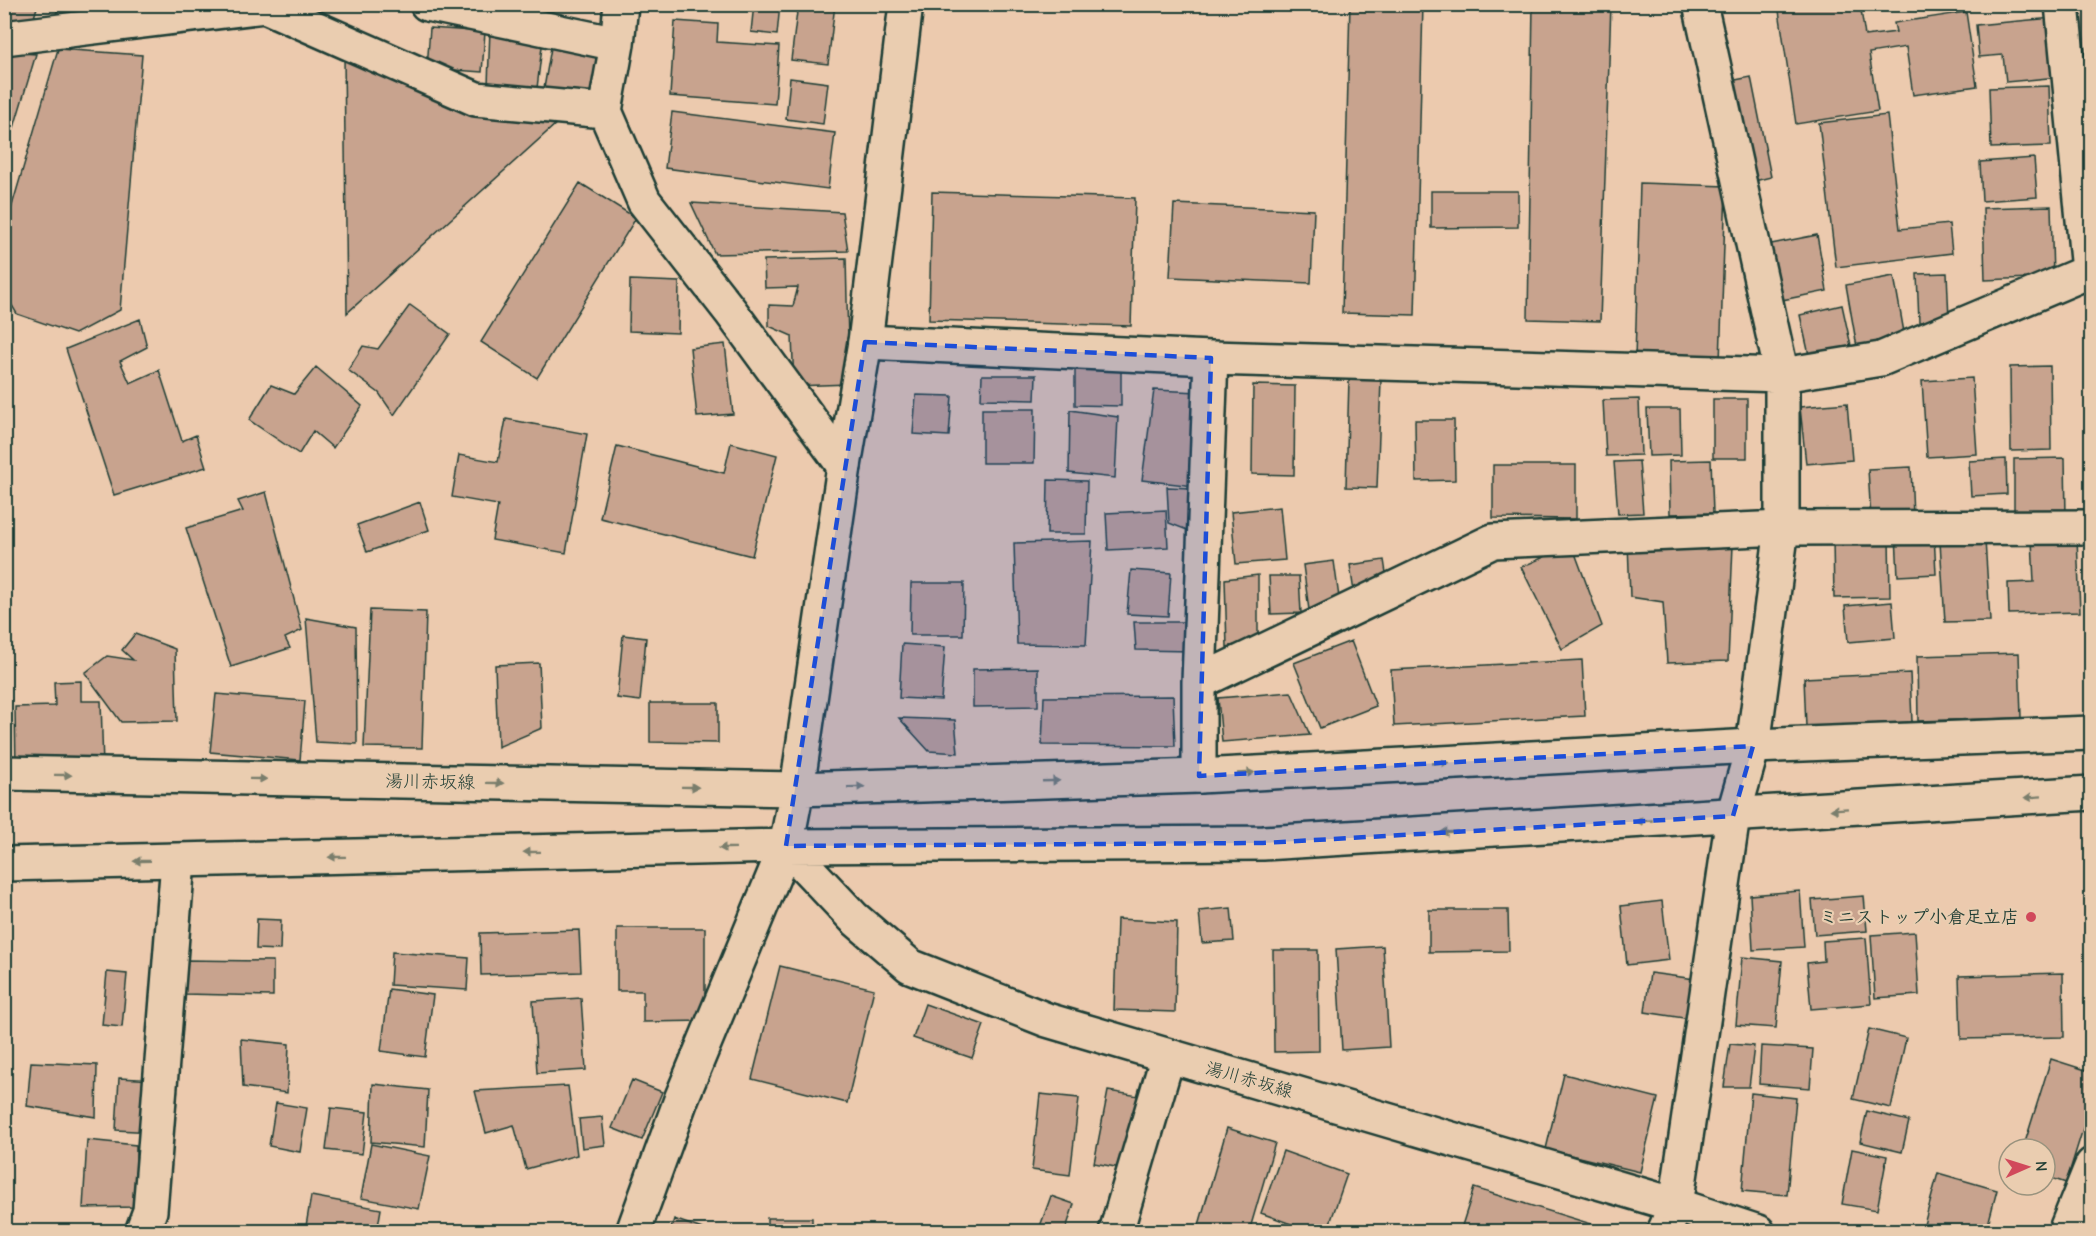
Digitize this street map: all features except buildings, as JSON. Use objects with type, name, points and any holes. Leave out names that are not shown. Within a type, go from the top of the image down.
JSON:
[{"type":"street","points":[[621,4],[617,44],[605,111],[644,201],[731,312],[844,466]]},
{"type":"street","points":[[633,1232],[682,1097],[786,846],[798,789],[844,466],[866,342],[906,4]]},
{"type":"street","points":[[1670,1218],[1732,816],[1753,746],[1782,528],[1782,375],[1700,4]]},
{"type":"street","points":[[866,342],[1211,358],[1782,375],[1881,359],[2090,270],[2062,4]]},
{"type":"street","points":[[4,38],[265,6],[476,99],[605,111]]},
{"type":"street","points":[[444,6],[617,44]]},
{"type":"street","points":[[1199,776],[1199,682],[1211,358]]},
{"type":"street","points":[[1199,682],[1493,541],[1782,528],[2091,527]]},
{"type":"street","name":"湯川赤坂線","points":[[4,773],[798,789],[1199,776],[1753,746],[2091,733]]},
{"type":"street","points":[[4,864],[786,846],[1263,843],[2091,793]]},
{"type":"street","name":"湯川赤坂線","points":[[786,846],[854,918],[910,966],[1047,1020],[1168,1056],[1670,1218],[1758,1232]]},
{"type":"street","points":[[142,1232],[150,1211],[178,861]]},
{"type":"street","points":[[1116,1232],[1168,1056]]},
{"type":"street","points":[[2065,1232],[2091,1164]]},
{"type":"highlighted area","points":[[865,342],[1211,358],[1199,776],[1753,746],[1733,816],[1263,843],[786,846]]},
{"type":"place","name":"ミニストップ小倉足立店","points":[[2031,917]]}]
